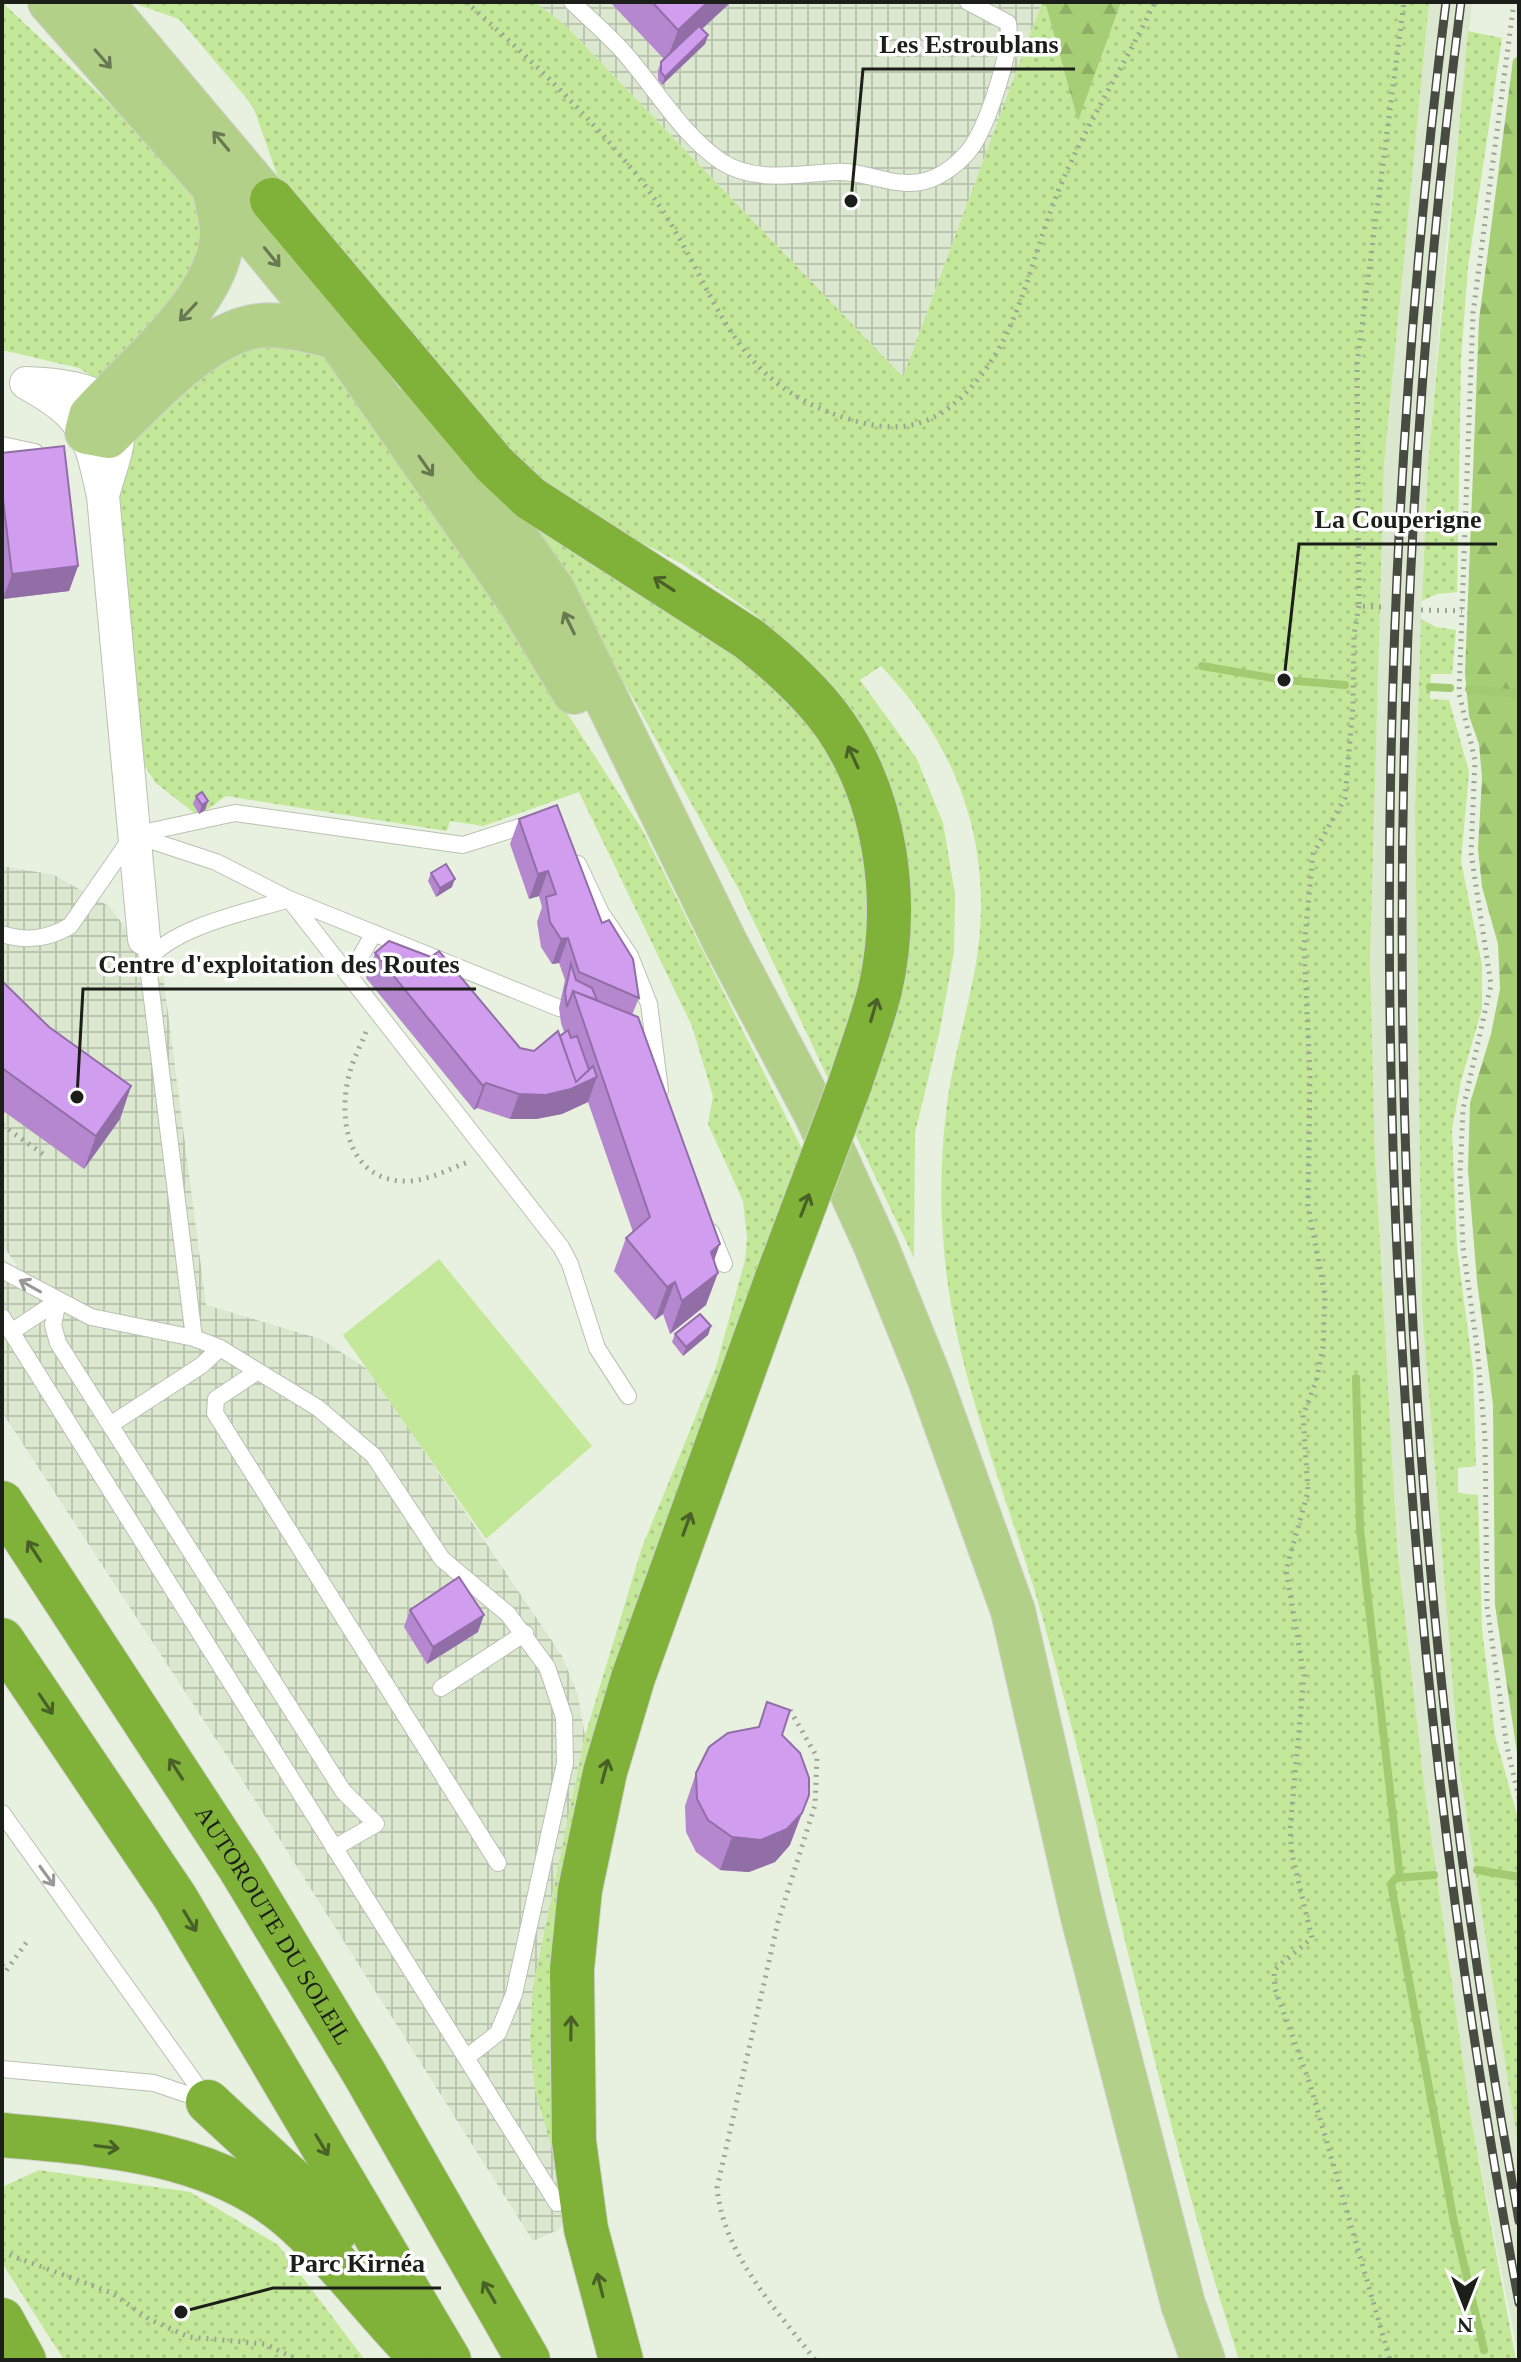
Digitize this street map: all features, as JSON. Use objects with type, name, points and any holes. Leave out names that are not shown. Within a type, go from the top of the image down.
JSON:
[{"type":"highway","points":[[272,200],[494,464],[530,498],[749,639],[781,665],[834,723],[866,786],[883,847],[889,921],[880,991],[850,1084],[633,1678],[605,1772],[580,1890],[572,1969],[574,2141],[586,2229],[621,2360]]},
{"type":"highway","name":"AUTOROUTE DU SOLEIL","points":[[2,1503],[240,1868],[364,2073],[528,2360]]},
{"type":"highway","points":[[2,1640],[175,1897],[449,2360]]},
{"type":"highway","points":[[208,2102],[290,2178],[329,2221],[415,2352]]},
{"type":"highway","points":[[11,2141],[124,2149],[175,2159],[239,2183],[286,2215],[415,2352]]},
{"type":"highway","points":[[2,2320],[24,2360]]},
{"type":"main road","points":[[50,2],[214,187],[337,337],[520,602],[726,944]]},
{"type":"main road","points":[[101,2],[272,200],[553,590],[726,944],[817,1116],[876,1246],[929,1377],[1013,1611],[1083,1917],[1183,2304],[1203,2360]]},
{"type":"main road","points":[[103,420],[203,297],[216,266],[222,235],[214,187]]},
{"type":"main road","points":[[103,420],[219,339],[256,326],[284,326],[337,337]]},
{"type":"street","points":[[14,380],[70,387],[103,420],[103,496],[146,950]]},
{"type":"lane","points":[[572,2],[620,48],[696,141],[723,163],[772,176],[840,172],[902,183],[927,181],[953,167],[974,144],[1007,58],[1011,39],[1008,23],[968,2]]},
{"type":"lane","points":[[2,445],[35,452]]},
{"type":"lane","points":[[2,934],[34,939],[54,935],[70,926],[133,835],[235,813],[463,845],[482,842],[547,817],[555,819]]},
{"type":"lane","points":[[133,835],[216,862],[289,899],[559,1008]]},
{"type":"lane","points":[[571,850],[601,913],[630,956],[649,1004],[648,1040],[662,1105]]},
{"type":"lane","points":[[194,1338],[146,950],[160,947],[182,934],[289,899]]},
{"type":"lane","points":[[289,899],[561,1247],[570,1264],[597,1348],[628,1396]]},
{"type":"lane","points":[[350,975],[374,933]]},
{"type":"lane","points":[[707,1221],[724,1264]]},
{"type":"lane","points":[[2,1270],[58,1301],[108,1323],[194,1338],[220,1348],[318,1408],[374,1456],[442,1559],[525,1633],[547,1667],[564,1717],[565,1763],[514,1994],[498,2033],[466,2058]]},
{"type":"lane","points":[[11,1332],[58,1301]]},
{"type":"lane","points":[[58,1301],[53,1325],[58,1343],[343,1791],[376,1824],[334,1848]]},
{"type":"lane","points":[[2,1317],[557,2203]]},
{"type":"lane","points":[[110,1425],[202,1365],[220,1348]]},
{"type":"lane","points":[[258,1371],[216,1399],[215,1413],[498,1863]]},
{"type":"lane","points":[[441,1688],[525,1633]]},
{"type":"lane","points":[[2,1813],[208,2102]]},
{"type":"lane","points":[[2,2069],[154,2083],[208,2102]]},
{"type":"path","points":[[466,2],[508,38],[613,145],[650,192],[743,353],[766,377],[798,400],[837,416],[900,428],[927,424],[955,406],[982,374],[1002,343],[1059,191],[1155,2]]},
{"type":"path","points":[[1390,2360],[1310,2084],[1275,1989],[1274,1970],[1284,1958],[1307,1945],[1312,1938],[1292,1855],[1290,1831],[1304,1675],[1286,1570],[1308,1492],[1303,1415],[1316,1382],[1323,1347],[1325,1295],[1308,1205],[1310,1077],[1304,947],[1313,854],[1345,798],[1359,606],[1357,364],[1404,2]]},
{"type":"path","points":[[1514,2],[1475,284],[1459,693],[1475,760],[1471,853],[1491,985],[1463,1109],[1462,1219],[1485,1438],[1487,1606],[1507,1747],[1519,1798]]},
{"type":"path","points":[[1359,606],[1381,607]]},
{"type":"path","points":[[1421,610],[1462,611]]},
{"type":"path","points":[[376,1009],[350,1072],[345,1101],[352,1152],[368,1169],[388,1180],[411,1181],[488,1154]]},
{"type":"path","points":[[2,1125],[43,1154]]},
{"type":"path","points":[[790,1710],[817,1757],[815,1805],[778,1922],[717,2188],[720,2216],[738,2257],[815,2360]]},
{"type":"path","points":[[2,1965],[6,1971],[28,1940]]},
{"type":"path","points":[[2,2252],[112,2293],[149,2319],[189,2337],[265,2344],[298,2360]]},
{"type":"shaded area","points":[[535,2],[1042,2],[903,377],[565,25]]},
{"type":"shaded area","points":[[1429,2],[1472,2],[1446,247],[1428,464],[1421,619],[1415,808],[1422,1310],[1460,1773],[1519,2152],[1519,2360],[1470,2112],[1425,1792],[1397,1546],[1375,1156],[1370,961],[1384,465]]},
{"type":"shaded area","points":[[2,866],[54,875],[109,906],[130,934],[157,928],[206,1305],[321,1339],[370,1371],[562,1656],[578,1695],[585,1736],[533,1987],[571,2214],[558,2230],[533,2241],[227,1756],[2,1412],[2,1275],[17,1265],[2,1245]]},
{"type":"green space","points":[[2,2],[171,162],[199,195],[213,241],[133,359],[96,379],[79,368],[2,350]]},
{"type":"green space","points":[[130,2],[535,2],[565,25],[903,377],[1042,2],[1045,2],[1078,120],[1121,2],[1429,2],[1384,465],[1370,960],[1375,1156],[1397,1546],[1425,1792],[1470,2112],[1516,2360],[1239,2360],[1185,2177],[1044,1623],[983,1432],[957,1336],[943,1237],[942,1160],[951,1078],[974,974],[980,931],[981,889],[967,808],[953,770],[933,734],[881,666],[860,680],[917,759],[943,823],[955,894],[954,952],[940,1030],[915,1133],[914,1258],[855,1134],[886,1044],[907,959],[910,876],[895,805],[868,737],[818,671],[753,613],[682,564],[574,507],[500,444],[281,186],[254,109],[243,94],[179,19]]},
{"type":"green space","points":[[1045,2],[1121,2],[1078,121]]},
{"type":"green space","points":[[1468,31],[1502,38],[1468,267],[1461,359],[1457,592],[1437,594],[1422,601],[1428,464]]},
{"type":"green space","points":[[1519,55],[1519,1766],[1495,1605],[1493,1405],[1477,1281],[1468,1170],[1470,1103],[1491,1034],[1500,989],[1498,944],[1482,887],[1478,849],[1482,778],[1479,744],[1469,716],[1465,673],[1479,320],[1513,60]]},
{"type":"green space","points":[[261,335],[329,355],[449,530],[643,831],[808,1161],[619,1694],[571,2214],[535,2090],[530,2040],[533,1987],[585,1736],[642,1547],[716,1367],[745,1260],[747,1238],[743,1201],[708,1124],[713,1096],[692,1026],[579,792],[483,826],[450,821],[447,831],[226,796],[198,816],[156,783],[142,762],[117,507],[123,449],[146,408]]},
{"type":"green space","points":[[537,516],[739,644],[848,768],[879,910],[834,1091],[738,888],[633,698],[528,525]]},
{"type":"green space","points":[[1421,619],[1436,627],[1456,630],[1452,674],[1431,674],[1430,699],[1449,700],[1469,772],[1461,861],[1482,965],[1482,1009],[1461,1081],[1452,1130],[1457,1249],[1473,1369],[1476,1466],[1458,1468],[1458,1493],[1478,1495],[1482,1629],[1495,1736],[1519,1822],[1519,2152],[1460,1773],[1422,1310],[1415,808]]},
{"type":"green space","points":[[439,1259],[592,1446],[486,1539],[343,1335]]},
{"type":"green space","points":[[39,2170],[190,2192],[278,2245],[365,2360],[64,2360],[2,2263],[2,2187]]},
{"type":"building","points":[[652,2],[708,2],[678,30]]},
{"type":"building","points":[[699,26],[708,35],[665,77],[661,72],[661,62]]},
{"type":"building","points":[[64,446],[78,566],[12,574],[2,491],[2,453]]},
{"type":"building","points":[[202,792],[208,801],[202,805],[196,796]]},
{"type":"building","points":[[557,805],[602,923],[609,920],[633,959],[639,998],[579,972],[568,938],[561,939],[550,922],[546,897],[556,894],[548,871],[538,874],[519,819]]},
{"type":"building","points":[[446,864],[455,879],[440,888],[431,873]]},
{"type":"building","points":[[389,941],[431,957],[439,951],[520,1048],[534,1051],[558,1031],[576,1082],[593,1066],[597,1077],[571,1089],[546,1095],[519,1094],[486,1083],[483,1086],[375,953]]},
{"type":"building","points":[[571,964],[576,980],[592,988],[597,1000],[573,991],[567,1007],[565,992]]},
{"type":"building","points":[[2,981],[49,1027],[131,1086],[96,1136],[2,1068]]},
{"type":"building","points":[[573,991],[638,1017],[720,1244],[711,1252],[718,1273],[682,1301],[675,1282],[667,1287],[626,1238],[650,1217]]},
{"type":"building","points":[[568,1030],[571,1038],[577,1036],[589,1070],[576,1082],[560,1036]]},
{"type":"building","points":[[700,1314],[711,1326],[686,1347],[675,1334]]},
{"type":"building","points":[[459,1577],[484,1615],[433,1647],[410,1610]]},
{"type":"building","points":[[767,1702],[790,1710],[782,1735],[800,1753],[809,1778],[809,1795],[802,1813],[787,1829],[761,1840],[732,1837],[708,1820],[697,1799],[696,1773],[709,1747],[728,1733],[759,1727]]},
{"type":"waterway","points":[[1202,666],[1284,680],[1345,685]]},
{"type":"waterway","points":[[1430,687],[1450,688]]},
{"type":"waterway","points":[[1469,689],[1519,694]]},
{"type":"waterway","points":[[1356,1378],[1360,1529],[1400,1878]]},
{"type":"waterway","points":[[1477,1870],[1519,1877]]},
{"type":"waterway","points":[[1434,1875],[1396,1878],[1391,1884],[1454,2222],[1484,2350]]},
{"type":"railway","points":[[1446,2],[1416,290],[1397,579],[1389,867],[1393,1156],[1408,1443],[1434,1731],[1471,2017],[1519,2303]]},
{"type":"railway","points":[[1461,2],[1431,279],[1412,557],[1403,835],[1404,1114],[1417,1392],[1440,1670],[1474,1946],[1519,2221]]},
{"type":"place","name":"Les Estroublans","points":[[851,201]]},
{"type":"place","name":"La Couperigne","points":[[1284,680]]},
{"type":"place","name":"Centre d'exploitation des Routes","points":[[77,1097]]},
{"type":"place","name":"Parc Kirnéa","points":[[181,2312]]}]
